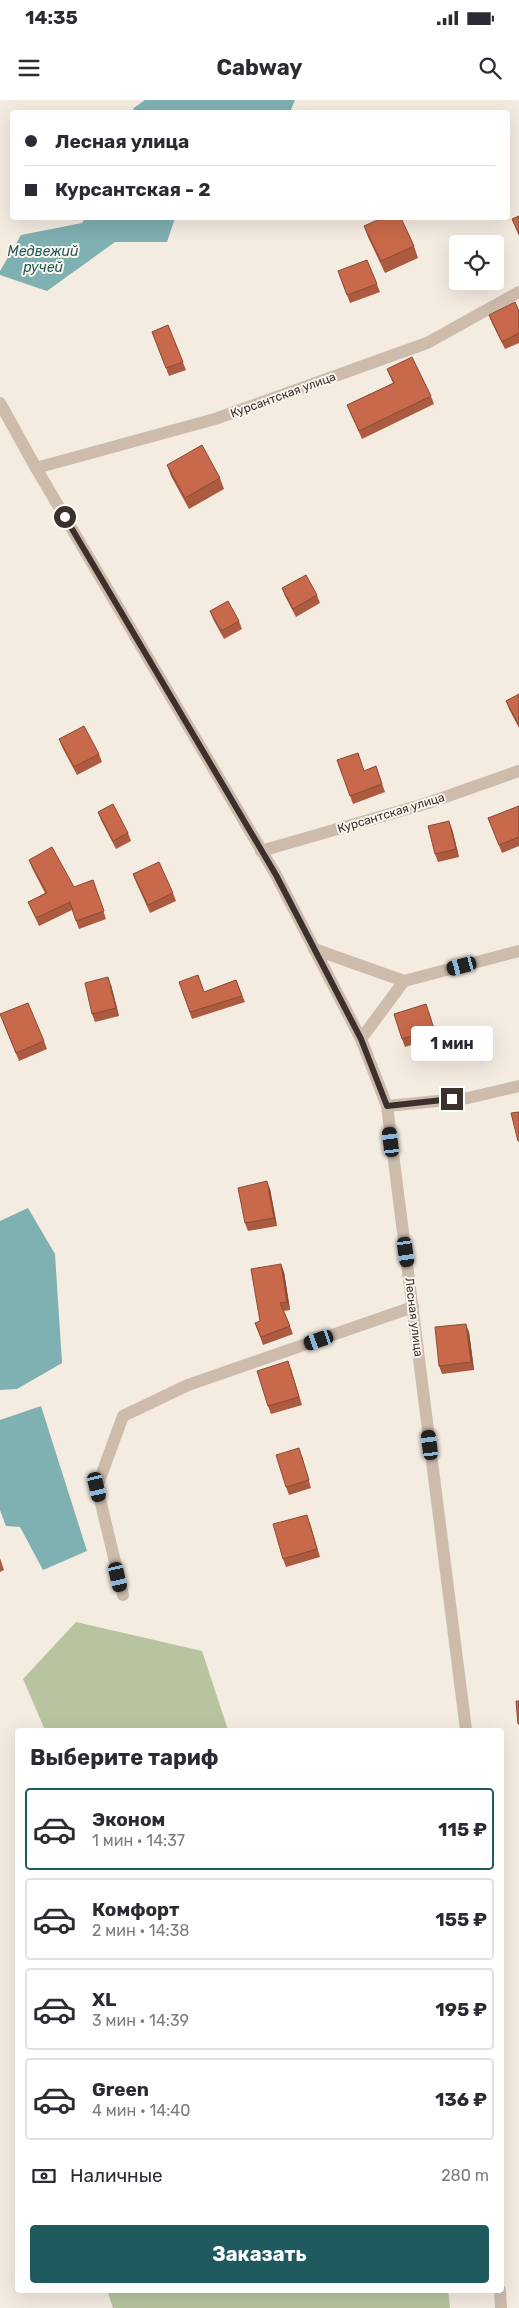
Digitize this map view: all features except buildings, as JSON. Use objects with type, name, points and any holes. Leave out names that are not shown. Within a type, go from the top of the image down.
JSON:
[{"type":"street","name":"Курсантская улица","points":[[36,468],[215,419],[418,346],[519,292]]},
{"type":"street","name":"Лесная улица","points":[[0,402],[36,468],[276,875],[361,1039],[387,1106],[466,1728]]},
{"type":"street","name":"Курсантская улица","points":[[261,851],[428,803],[519,771]]},
{"type":"street","points":[[314,949],[404,981],[519,951]]},
{"type":"street","points":[[361,1039],[404,981]]},
{"type":"street","points":[[387,1106],[468,1098],[519,1086]]},
{"type":"street","points":[[123,1595],[97,1487],[123,1416],[188,1385],[413,1307]]},
{"type":"street","points":[[500,2293],[501,2308]]},
{"type":"green space","points":[[76,1622],[202,1651],[227,1728],[44,1728],[23,1679]]},
{"type":"green space","points":[[108,2293],[448,2293],[450,2308],[113,2308]]},
{"type":"water","points":[[145,100],[295,100],[291,110],[133,110]]},
{"type":"water","name":"Медвежий ручей","points":[[84,220],[174,220],[167,242],[115,242],[47,291],[0,275],[0,271],[21,235],[82,223]]},
{"type":"water","points":[[28,1208],[55,1254],[62,1363],[17,1389],[0,1390],[0,1221]]},
{"type":"water","points":[[41,1406],[87,1551],[43,1570],[20,1527],[6,1526],[0,1510],[0,1420]]},
{"type":"route","points":[[65,517],[276,875],[361,1039],[387,1106],[452,1099]]}]
